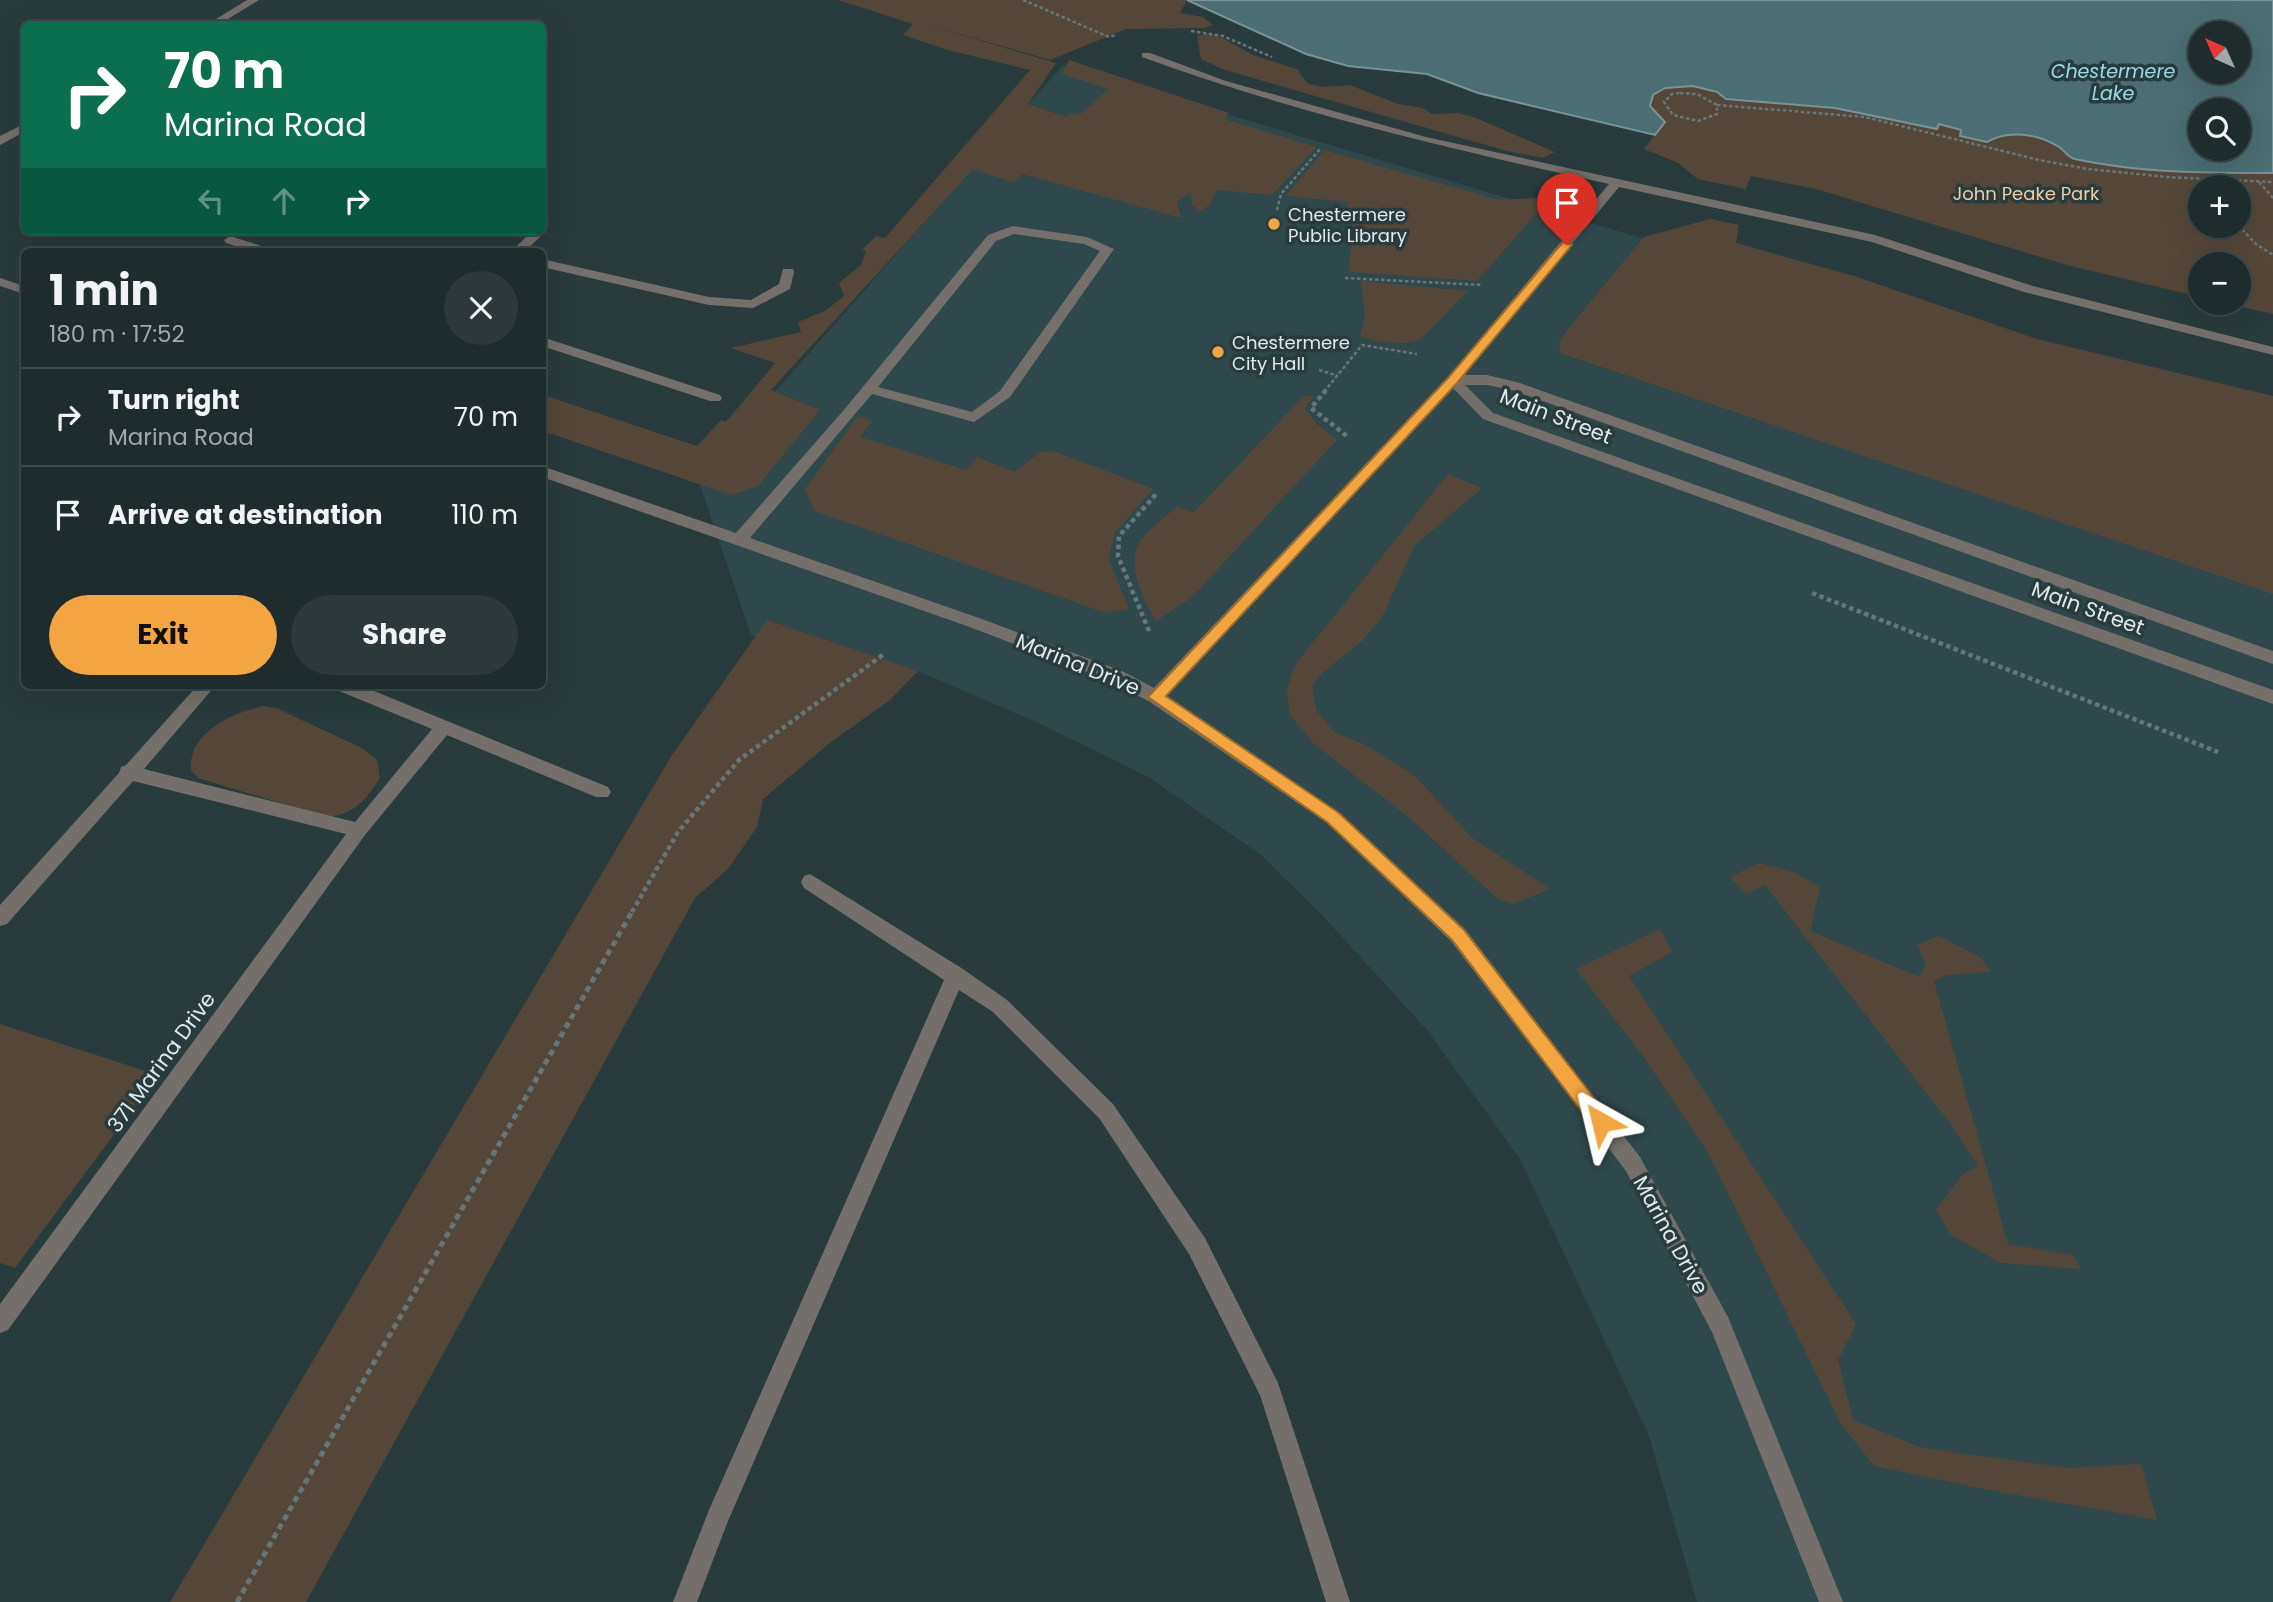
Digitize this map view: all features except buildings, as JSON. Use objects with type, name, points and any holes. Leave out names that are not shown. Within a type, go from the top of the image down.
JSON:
[{"type":"street","points":[[218,21],[254,0]]},
{"type":"street","points":[[1146,55],[1222,83],[1424,140],[1875,240],[2029,289],[2273,351]]},
{"type":"street","points":[[0,141],[21,129]]},
{"type":"street","points":[[1156,697],[1453,380],[1616,183]]},
{"type":"street","points":[[739,540],[992,238],[1013,230],[1087,241],[1108,249],[1005,394],[974,417],[869,388]]},
{"type":"street","points":[[521,248],[535,235]]},
{"type":"street","points":[[230,240],[255,248]]},
{"type":"street","points":[[546,264],[709,301],[753,304],[785,286],[788,272]]},
{"type":"street","points":[[0,282],[21,289]]},
{"type":"street","points":[[546,342],[715,398]]},
{"type":"street","name":"Main Street","points":[[1453,380],[1487,380],[1515,386],[2273,658]]},
{"type":"street","name":"Main Street","points":[[1453,380],[1488,415],[2273,697]]},
{"type":"street","name":"Marina Drive","points":[[546,472],[973,622],[1116,676],[1156,697],[1333,818],[1458,935],[1633,1164],[1720,1325],[1831,1602]]},
{"type":"street","points":[[0,918],[127,772],[204,689]]},
{"type":"street","points":[[352,689],[602,792]]},
{"type":"street","name":"371 Marina Drive","points":[[0,1322],[359,830],[445,726]]},
{"type":"street","points":[[127,772],[359,830]]},
{"type":"street","points":[[810,882],[1000,1006],[1106,1111],[1197,1246],[1270,1391],[1338,1602]]},
{"type":"street","points":[[685,1602],[717,1518],[956,975]]},
{"type":"path","points":[[1024,0],[1109,37]]},
{"type":"path","points":[[1717,105],[1717,114],[1698,121],[1673,115],[1664,102],[1672,94],[1688,92],[1706,97],[1717,105],[1821,111],[1885,120],[2061,165],[2188,179]]},
{"type":"path","points":[[2251,181],[2273,181]]},
{"type":"path","points":[[2259,181],[2273,198]]},
{"type":"path","points":[[2250,238],[2273,255]]},
{"type":"path","points":[[1345,278],[1484,285]]},
{"type":"path","points":[[1347,437],[1311,408],[1362,345],[1417,354]]},
{"type":"path","points":[[1319,370],[1338,376]]},
{"type":"path","points":[[1149,631],[1118,556],[1119,536],[1158,492]]},
{"type":"path","points":[[1812,593],[2218,752]]},
{"type":"path","points":[[237,1602],[678,832],[739,760],[884,654]]},
{"type":"shaded area","points":[[1063,65],[2273,427],[2273,1602],[1697,1602],[1649,1436],[1520,1159],[1427,1030],[1322,915],[1261,855],[1150,778],[1043,725],[918,671],[835,661],[751,635],[698,479]]},
{"type":"green space","points":[[838,0],[1187,0],[1180,13],[1203,17],[1213,25],[1204,28],[1126,29],[1050,60],[914,21],[1056,63],[1028,104],[1065,117],[1071,113],[1079,115],[1109,89],[1062,74],[1069,60],[1229,113],[1224,119],[1317,147],[1272,195],[1216,190],[1210,205],[1199,212],[1192,205],[1191,192],[1177,201],[1181,218],[1023,174],[1013,182],[973,169],[771,390],[820,410],[758,486],[731,495],[546,432],[546,396],[697,446],[721,420],[726,422],[775,363],[731,348],[801,332],[798,322],[825,311],[844,296],[839,283],[861,265],[866,251],[862,250],[876,236],[885,238],[1030,70],[948,50],[903,35],[913,24]]},
{"type":"green space","points":[[1206,34],[1221,37],[1253,55],[1297,69],[1308,84],[1324,87],[1350,85],[1398,104],[1423,108],[1432,114],[1459,113],[1555,152],[1543,158],[1507,151],[1225,70],[1201,59],[1197,36]]},
{"type":"green space","name":"John Peake Park","points":[[1685,85],[1703,87],[1727,99],[1835,108],[1938,128],[1938,124],[1962,130],[1960,135],[1987,142],[2005,136],[2023,135],[2051,143],[2073,158],[2124,168],[2174,172],[2273,173],[2273,314],[2251,309],[2251,252],[2188,252],[2188,294],[2067,265],[1816,189],[1751,176],[1746,189],[1698,179],[1678,163],[1644,149],[1665,122],[1650,106],[1653,95],[1664,88]]},
{"type":"green space","points":[[1324,150],[1499,200],[1536,198],[1542,207],[1477,281],[1349,272],[1353,218],[1344,217],[1348,202],[1286,196]]},
{"type":"green space","points":[[1710,219],[1739,225],[1736,243],[1854,276],[2037,339],[2273,396],[2273,594],[1560,353],[1559,342],[1568,329],[1644,237]]},
{"type":"green space","points":[[1361,281],[1468,291],[1421,339],[1407,343],[1391,343],[1360,337],[1365,315]]},
{"type":"green space","points":[[1304,396],[1314,397],[1305,408],[1317,424],[1337,440],[1192,597],[1156,621],[1142,594],[1134,562],[1142,538],[1176,507],[1194,512]]},
{"type":"green space","points":[[858,416],[872,421],[860,437],[966,470],[977,457],[1015,472],[1040,452],[1054,451],[1153,489],[1114,534],[1109,560],[1129,609],[1106,613],[814,511],[805,489]]},
{"type":"green space","points":[[1448,474],[1482,488],[1415,545],[1382,617],[1362,641],[1322,673],[1312,686],[1316,710],[1334,732],[1366,745],[1415,776],[1472,838],[1550,889],[1513,904],[1498,899],[1411,819],[1314,744],[1290,715],[1287,689],[1295,665]]},
{"type":"green space","points":[[767,620],[918,671],[890,700],[831,742],[763,799],[757,827],[728,869],[695,898],[306,1602],[170,1602],[672,755]]},
{"type":"green space","points":[[264,706],[276,708],[362,748],[377,760],[380,778],[370,793],[352,810],[326,817],[198,778],[191,770],[192,757],[205,735],[227,719]]},
{"type":"green space","points":[[1759,863],[1794,872],[1820,887],[1810,931],[1919,977],[1926,965],[1917,945],[1939,936],[1980,957],[1991,972],[1946,975],[1934,981],[2008,1244],[2073,1255],[2081,1269],[2001,1263],[1951,1235],[1936,1210],[1963,1174],[1978,1166],[1952,1126],[1765,885],[1746,894],[1730,877]]},
{"type":"green space","points":[[1660,929],[1672,952],[1629,976],[1856,1324],[1838,1360],[1853,1420],[1919,1447],[2068,1468],[2141,1464],[2157,1520],[1874,1466],[1841,1424],[1707,1151],[1643,1056],[1576,969]]},
{"type":"green space","points":[[0,1024],[158,1075],[15,1268],[0,1263]]},
{"type":"water","name":"Chestermere Lake","points":[[1187,0],[2273,0],[2273,173],[2174,171],[2099,164],[2073,158],[2059,147],[2033,136],[2005,135],[1987,142],[1960,136],[1961,130],[1939,124],[1937,129],[1835,108],[1726,99],[1717,92],[1693,86],[1665,88],[1653,95],[1650,106],[1665,122],[1655,135],[1478,93],[1427,74],[1348,66],[1306,54]]},
{"type":"place","name":"Chestermere Public Library","points":[[1274,224]]},
{"type":"place","name":"Chestermere City Hall","points":[[1218,352]]},
{"type":"route","points":[[1567,245],[1407,431],[1156,697],[1333,818],[1458,935],[1601,1122]]}]
